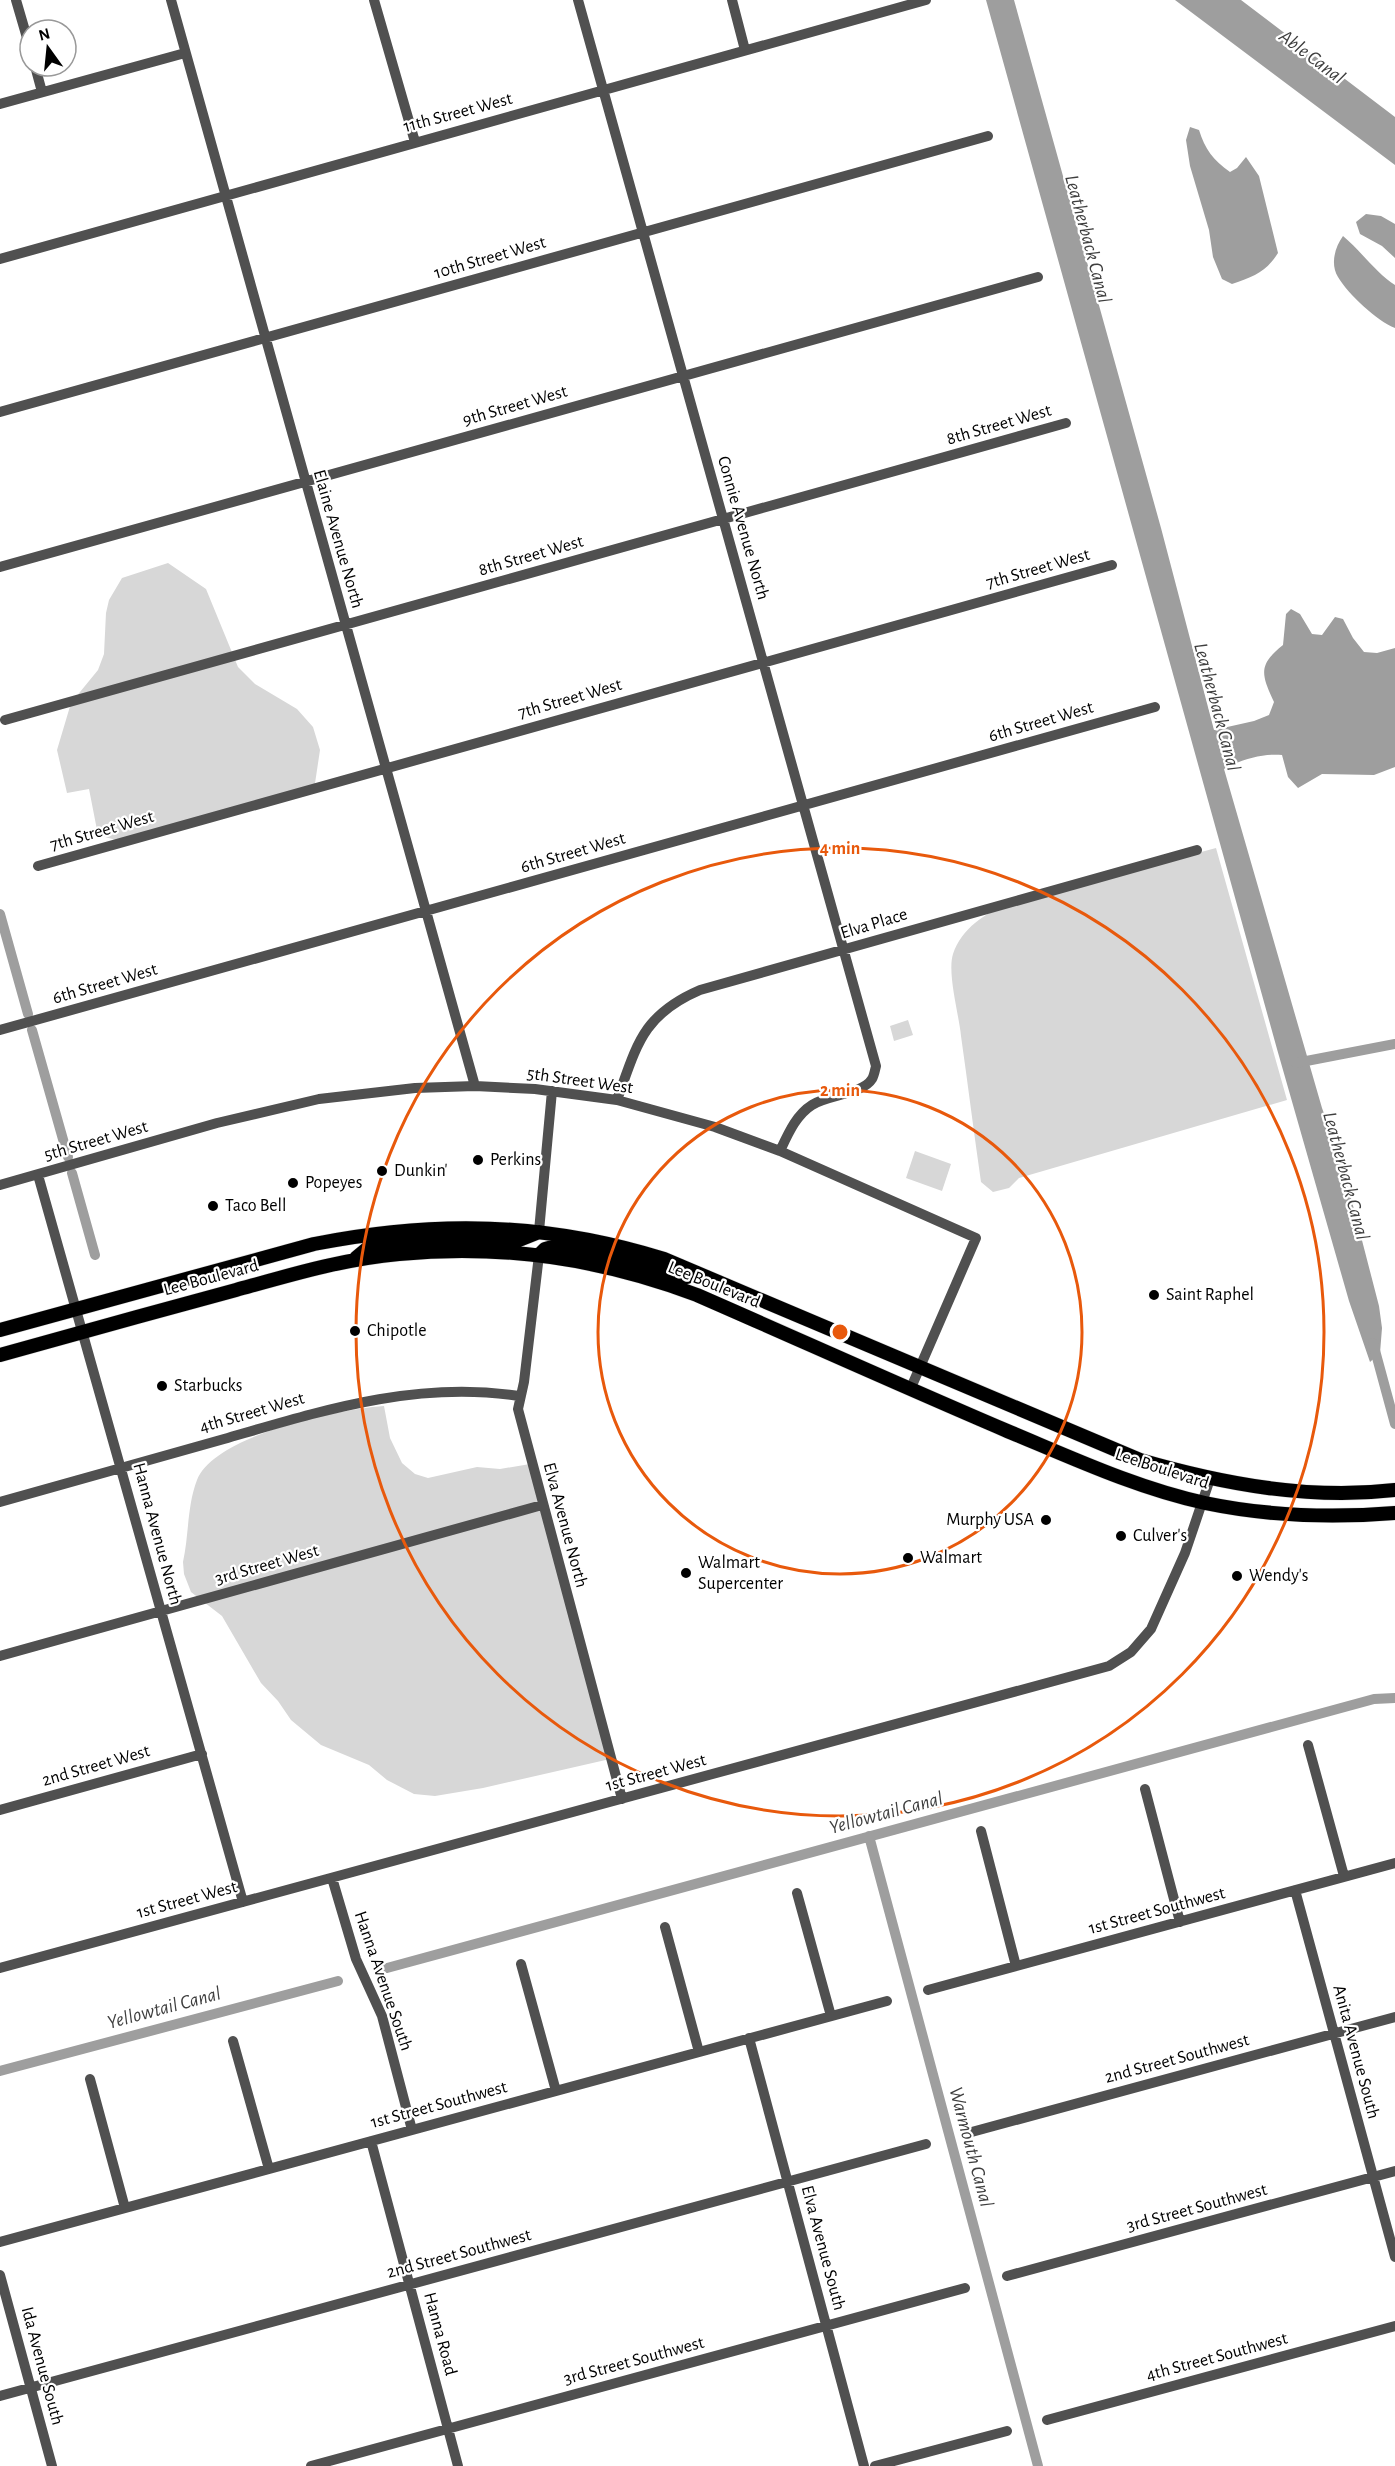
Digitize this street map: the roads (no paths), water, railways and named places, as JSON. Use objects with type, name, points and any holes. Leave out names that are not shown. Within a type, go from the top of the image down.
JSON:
[{"type":"main road","name":"Lee Boulevard","points":[[0,1330],[314,1244],[352,1236],[444,1227],[487,1227],[539,1231],[632,1249],[664,1259],[1140,1460],[1210,1479],[1271,1489],[1306,1492],[1395,1490]]},
{"type":"main road","points":[[354,1260],[374,1243],[439,1238],[519,1240],[539,1231]]},
{"type":"main road","points":[[539,1255],[545,1249],[556,1246],[633,1260],[712,1285],[724,1284]]},
{"type":"main road","name":"Lee Boulevard","points":[[0,1355],[354,1260],[400,1253],[444,1251],[539,1255],[598,1264],[667,1283],[697,1294],[910,1390],[1124,1478],[1203,1502],[1261,1511],[1311,1515],[1395,1514]]},
{"type":"street","points":[[16,0],[21,18]]},
{"type":"street","name":"Elaine Avenue North","points":[[171,0],[475,1086]]},
{"type":"street","points":[[374,0],[414,142]]},
{"type":"street","name":"Connie Avenue North","points":[[578,0],[876,1066],[873,1079],[864,1088],[827,1098],[812,1105],[801,1114],[780,1151]]},
{"type":"street","points":[[732,0],[745,50]]},
{"type":"street","name":"11th Street West","points":[[0,259],[603,91],[745,50],[890,4],[926,0]]},
{"type":"street","points":[[0,104],[184,53]]},
{"type":"street","points":[[38,78],[42,92]]},
{"type":"street","name":"10th Street West","points":[[0,412],[988,136]]},
{"type":"street","name":"9th Street West","points":[[0,567],[1038,277]]},
{"type":"street","name":"8th Street West","points":[[5,720],[1066,423]]},
{"type":"street","name":"7th Street West","points":[[38,866],[1112,565]]},
{"type":"street","name":"6th Street West","points":[[0,1030],[1155,707]]},
{"type":"street","name":"Elva Place","points":[[617,1101],[639,1042],[653,1020],[671,1004],[712,985],[1197,850]]},
{"type":"street","name":"5th Street West","points":[[0,1185],[207,1126],[319,1099],[415,1088],[475,1086],[552,1091],[617,1101],[686,1118],[780,1151],[976,1238],[910,1390]]},
{"type":"street","points":[[539,1231],[552,1091]]},
{"type":"street","name":"Hanna Avenue North","points":[[38,1175],[243,1902]]},
{"type":"street","name":"Elva Avenue North","points":[[539,1255],[524,1382],[519,1396],[518,1409],[622,1799]]},
{"type":"street","name":"4th Street West","points":[[0,1502],[325,1410],[381,1397],[440,1390],[519,1396]]},
{"type":"street","name":"1st Street West","points":[[0,1968],[1109,1666],[1131,1652],[1151,1629],[1181,1563],[1210,1479]]},
{"type":"street","name":"3rd Street West","points":[[0,1656],[542,1504]]},
{"type":"street","points":[[1308,1745],[1344,1876]]},
{"type":"street","name":"2nd Street West","points":[[0,1810],[202,1754]]},
{"type":"street","points":[[1145,1789],[1180,1922]]},
{"type":"street","points":[[981,1831],[1016,1966]]},
{"type":"street","name":"1st Street Southwest","points":[[928,1990],[1395,1863]]},
{"type":"street","name":"Hanna Avenue South","points":[[332,1878],[353,1951],[382,2016],[412,2130]]},
{"type":"street","name":"Anita Avenue South","points":[[1295,1890],[1395,2257]]},
{"type":"street","points":[[797,1893],[831,2016]]},
{"type":"street","points":[[665,1927],[699,2052]]},
{"type":"street","points":[[521,1964],[556,2091]]},
{"type":"street","name":"1st Street Southwest","points":[[0,2242],[887,2001]]},
{"type":"street","name":"2nd Street Southwest","points":[[968,2133],[1395,2017]]},
{"type":"street","name":"Elva Avenue South","points":[[749,2038],[864,2466]]},
{"type":"street","points":[[233,2041],[268,2169]]},
{"type":"street","points":[[90,2079],[125,2208]]},
{"type":"street","name":"Hanna Road","points":[[370,2141],[458,2466]]},
{"type":"street","name":"2nd Street Southwest","points":[[0,2396],[926,2144]]},
{"type":"street","name":"3rd Street Southwest","points":[[1007,2276],[1395,2171]]},
{"type":"street","name":"Ida Avenue South","points":[[0,2275],[52,2466]]},
{"type":"street","name":"3rd Street Southwest","points":[[311,2466],[965,2288]]},
{"type":"street","name":"4th Street Southwest","points":[[1047,2420],[1395,2326]]},
{"type":"street","points":[[875,2466],[1006,2431]]},
{"type":"water","points":[[986,0],[1014,0],[1161,528],[1214,730],[1254,721],[1269,715],[1274,702],[1266,684],[1264,670],[1269,658],[1283,645],[1286,614],[1291,609],[1300,614],[1312,634],[1322,635],[1335,617],[1343,619],[1364,652],[1377,653],[1395,648],[1395,767],[1374,775],[1322,774],[1298,788],[1288,777],[1282,755],[1252,758],[1224,769],[1322,1108],[1342,1163],[1379,1306],[1382,1328],[1380,1353],[1370,1362],[1349,1301],[1277,1049]]},
{"type":"water","name":"Able Canal","points":[[1175,0],[1241,0],[1395,117],[1395,165]]},
{"type":"water","points":[[1190,127],[1199,130],[1210,154],[1230,172],[1237,168],[1246,157],[1259,176],[1278,253],[1258,273],[1232,284],[1222,279],[1213,257],[1209,230],[1190,166],[1186,140]]},
{"type":"water","points":[[1366,214],[1381,216],[1395,224],[1395,258],[1382,246],[1360,234],[1356,222]]},
{"type":"water","points":[[1343,236],[1395,285],[1395,328],[1364,306],[1338,277],[1334,267],[1334,256]]},
{"type":"waterway","points":[[0,914],[28,1014]]},
{"type":"waterway","points":[[32,1030],[68,1157]]},
{"type":"waterway","points":[[1296,1063],[1395,1044]]},
{"type":"waterway","points":[[72,1173],[95,1255]]},
{"type":"waterway","name":"Leatherback Canal","points":[[1373,1343],[1395,1424]]},
{"type":"waterway","name":"Yellowtail Canal","points":[[387,1968],[1374,1699],[1395,1698]]},
{"type":"waterway","name":"Warmouth Canal","points":[[869,1836],[1038,2466]]},
{"type":"waterway","name":"Yellowtail Canal","points":[[0,2071],[338,1981]]},
{"type":"place","name":"Perkins","points":[[478,1160]]},
{"type":"place","name":"Dunkin'","points":[[382,1171]]},
{"type":"place","name":"Popeyes","points":[[293,1183]]},
{"type":"place","name":"Taco Bell","points":[[213,1206]]},
{"type":"place","name":"Saint Raphel","points":[[1154,1295]]},
{"type":"place","name":"Chipotle","points":[[355,1331]]},
{"type":"place","name":"Starbucks","points":[[162,1386]]},
{"type":"place","name":"Murphy USA","points":[[1046,1520]]},
{"type":"place","name":"Culver's","points":[[1121,1536]]},
{"type":"place","name":"Walmart","points":[[908,1558]]},
{"type":"place","name":"Walmart Supercenter","points":[[686,1573]]},
{"type":"place","name":"Wendy's","points":[[1237,1576]]}]
